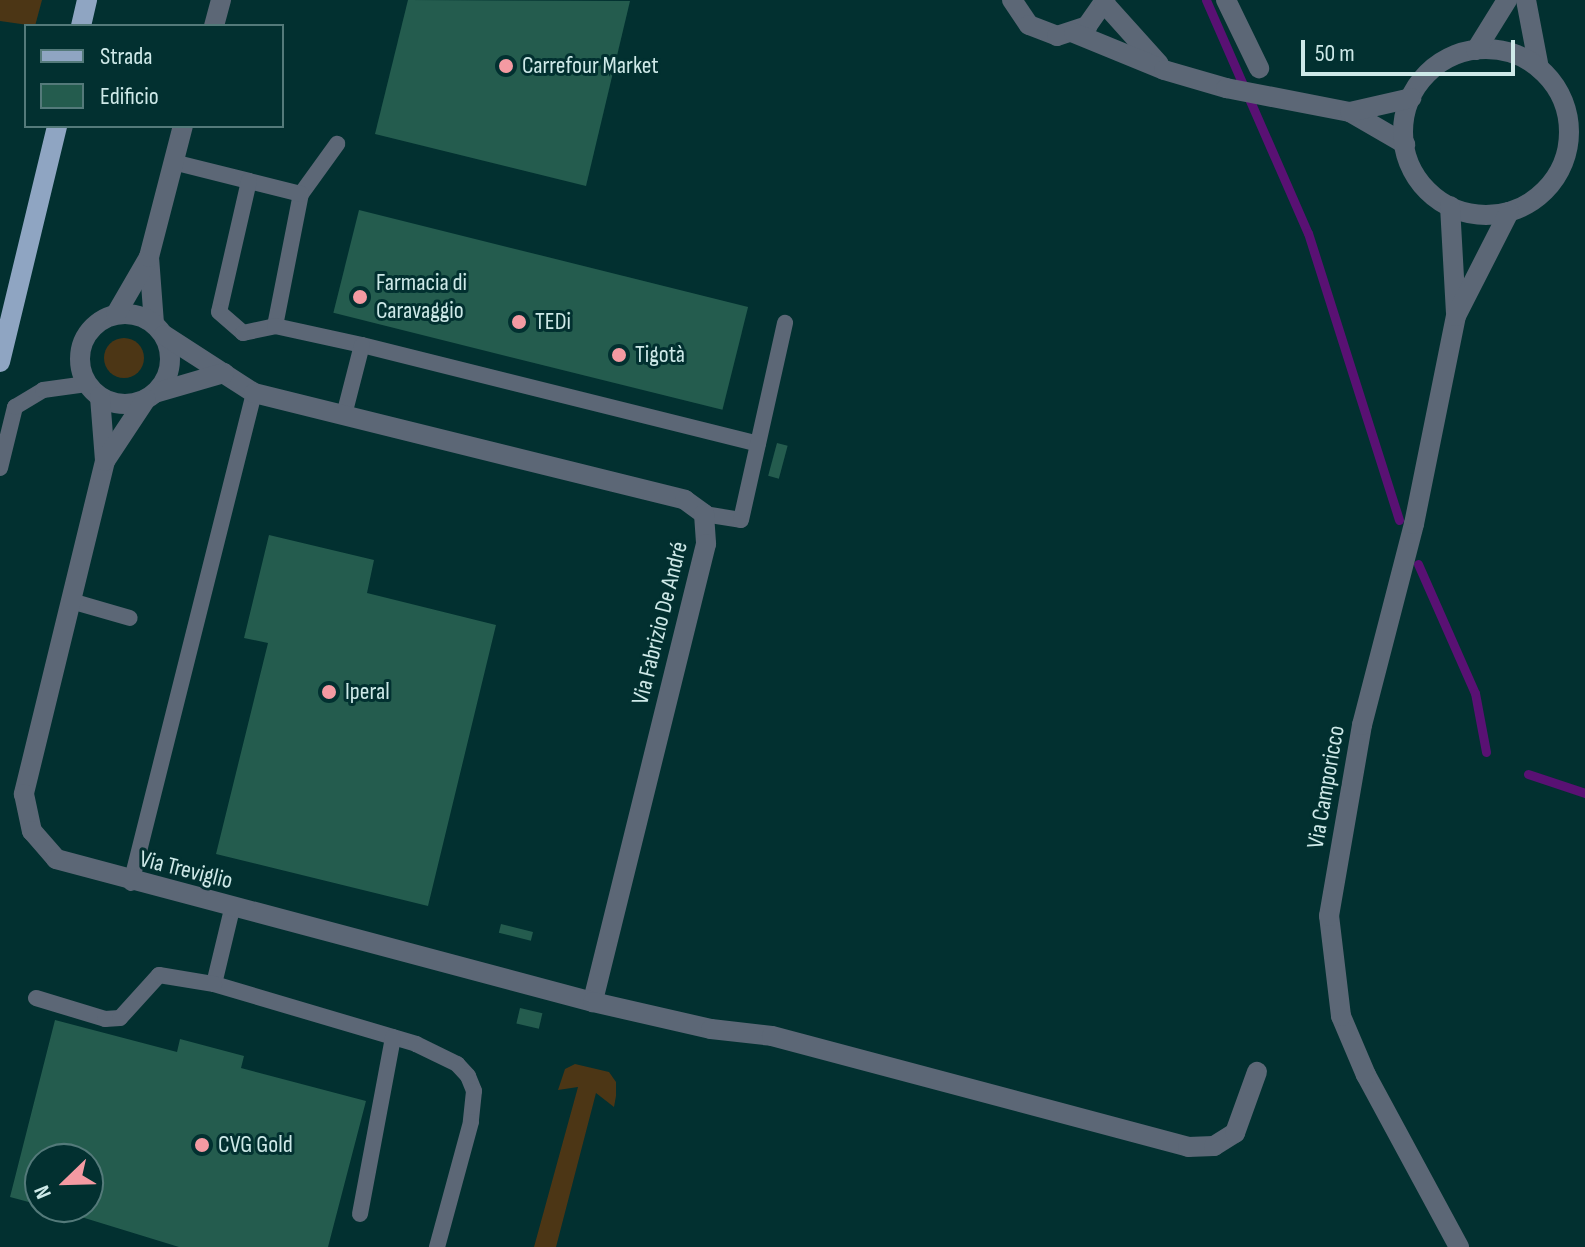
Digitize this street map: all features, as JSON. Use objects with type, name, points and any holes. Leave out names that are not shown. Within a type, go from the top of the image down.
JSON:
[{"type":"main road","points":[[81,24],[87,0]]},
{"type":"main road","points":[[0,362],[57,128]]},
{"type":"street","points":[[215,24],[221,0]]},
{"type":"street","points":[[1011,0],[1021,18],[1040,32],[1074,33],[1164,70],[1350,112],[1405,144]]},
{"type":"street","points":[[1226,0],[1259,68]]},
{"type":"street","points":[[1476,50],[1507,0]]},
{"type":"street","points":[[1526,0],[1539,68]]},
{"type":"street","points":[[1074,33],[1089,24],[1104,2],[1164,70]]},
{"type":"street","points":[[1476,50],[1513,53],[1539,68],[1564,103],[1568,148],[1544,191],[1509,212],[1475,214],[1450,206],[1416,176],[1405,144],[1411,98],[1437,66],[1476,50]]},
{"type":"street","points":[[1350,112],[1411,98]]},
{"type":"street","points":[[116,314],[149,257],[182,128]]},
{"type":"street","name":"Via Camporicco","points":[[1450,206],[1456,316],[1414,524],[1362,725],[1329,916],[1341,1016],[1366,1075],[1459,1247]]},
{"type":"street","name":"Via Camporicco","points":[[1456,316],[1509,212]]},
{"type":"street","points":[[105,461],[151,396],[171,360],[159,329],[149,257]]},
{"type":"street","points":[[105,461],[94,391],[81,347],[93,326],[116,314],[129,313],[159,329]]},
{"type":"street","name":"Via Fabrizio De André","points":[[159,329],[254,393],[685,500],[704,514],[706,544],[593,1002]]},
{"type":"street","points":[[94,391],[118,404],[224,373]]},
{"type":"street","name":"Via Treviglio","points":[[105,461],[24,794],[27,817],[41,846],[56,859],[131,883],[593,1002],[711,1029],[772,1036],[1188,1147],[1214,1146],[1235,1133],[1257,1072]]},
{"type":"lane","points":[[275,326],[301,194],[337,144]]},
{"type":"lane","points":[[173,162],[301,194]]},
{"type":"lane","points":[[249,181],[219,312],[243,333],[275,326],[758,444]]},
{"type":"lane","points":[[704,514],[741,520],[785,323]]},
{"type":"lane","points":[[344,415],[362,345]]},
{"type":"lane","points":[[0,468],[15,407],[43,390],[94,391]]},
{"type":"lane","points":[[131,883],[254,393]]},
{"type":"lane","points":[[71,601],[130,618]]},
{"type":"lane","points":[[214,984],[232,909]]},
{"type":"lane","points":[[36,998],[105,1019],[120,1018],[159,975],[214,984],[393,1037],[457,1064],[474,1091],[471,1122],[437,1247]]},
{"type":"lane","points":[[360,1214],[393,1037]]},
{"type":"shaded area","points":[[0,0],[42,0],[36,24],[0,21]]},
{"type":"shaded area","points":[[124,338],[138,344],[144,358],[138,372],[124,378],[110,372],[104,358],[110,344]]},
{"type":"shaded area","points":[[575,1064],[609,1072],[616,1082],[614,1107],[596,1093],[556,1247],[534,1247],[578,1087],[558,1090],[565,1069]]},
{"type":"building","points":[[408,0],[630,1],[586,186],[375,134]]},
{"type":"building","points":[[359,210],[748,307],[722,410],[333,313]]},
{"type":"building","points":[[777,443],[788,446],[779,479],[768,476]]},
{"type":"building","points":[[269,535],[374,560],[367,593],[496,625],[428,906],[216,854],[268,643],[244,638]]},
{"type":"building","points":[[501,924],[533,932],[531,941],[499,933]]},
{"type":"building","points":[[520,1008],[542,1013],[539,1029],[516,1024]]},
{"type":"building","points":[[55,1020],[177,1052],[180,1039],[244,1056],[241,1068],[366,1101],[328,1247],[179,1247],[101,1223],[104,1223],[104,1143],[24,1143],[24,1201],[10,1197]]},
{"type":"waterway","points":[[1206,0],[1308,233],[1399,520]]},
{"type":"waterway","points":[[1418,564],[1475,693],[1486,752]]},
{"type":"waterway","points":[[1528,774],[1585,793]]},
{"type":"place","name":"Carrefour Market","points":[[506,66]]},
{"type":"place","name":"Farmacia di Caravaggio","points":[[360,297]]},
{"type":"place","name":"TEDi","points":[[519,322]]},
{"type":"place","name":"Tigotà","points":[[619,355]]},
{"type":"place","name":"Iperal","points":[[329,692]]},
{"type":"place","name":"CVG Gold","points":[[202,1145]]}]
